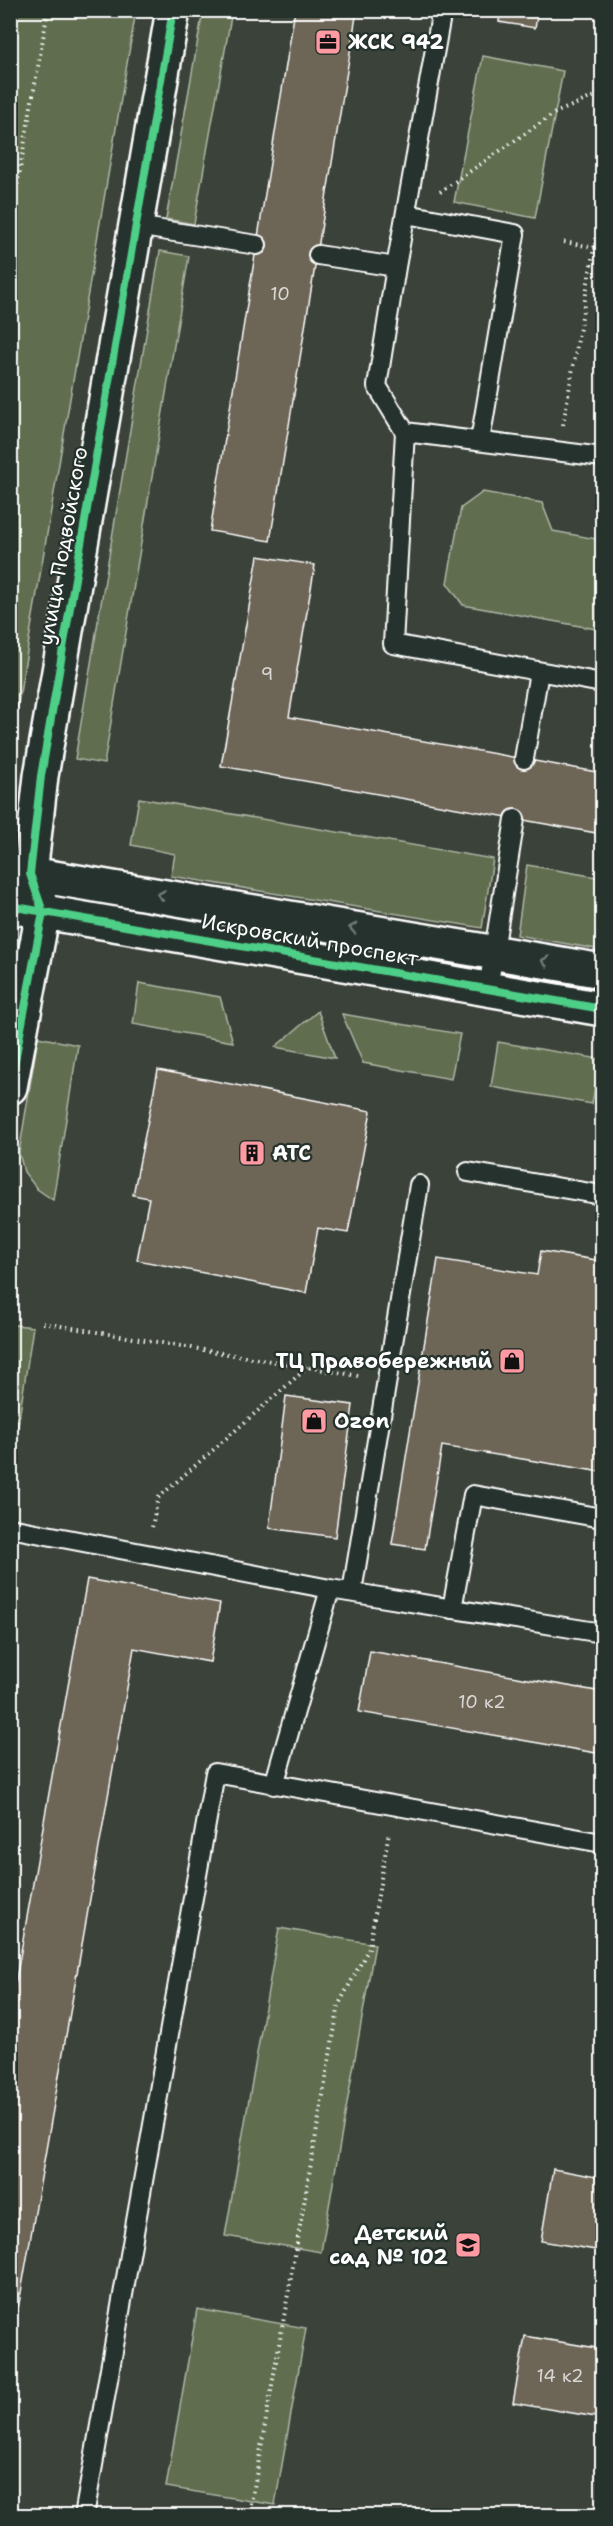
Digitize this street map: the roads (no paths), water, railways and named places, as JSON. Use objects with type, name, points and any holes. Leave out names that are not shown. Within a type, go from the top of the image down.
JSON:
[{"type":"street","name":"улица Подвойского","points":[[10,1087],[43,912],[20,872],[41,776],[173,10]]},
{"type":"street","points":[[10,901],[20,872]]},
{"type":"street","name":"Искровский проспект","points":[[20,872],[603,972]]},
{"type":"street","name":"Искровский проспект","points":[[10,906],[603,1009]]},
{"type":"lane","points":[[442,10],[377,386],[405,432],[393,644],[603,683]]},
{"type":"lane","points":[[406,214],[515,234],[480,441]]},
{"type":"lane","points":[[136,226],[257,245]]},
{"type":"lane","points":[[318,255],[396,267]]},
{"type":"lane","points":[[405,432],[603,457]]},
{"type":"lane","points":[[524,759],[538,672]]},
{"type":"lane","points":[[488,989],[515,819]]},
{"type":"lane","points":[[468,1172],[603,1195]]},
{"type":"lane","points":[[352,1592],[419,1185]]},
{"type":"lane","points":[[452,1609],[473,1494],[603,1518]]},
{"type":"lane","points":[[10,1528],[330,1589],[603,1633]]},
{"type":"lane","points":[[274,1785],[330,1589]]},
{"type":"lane","points":[[84,2516],[215,1773],[603,1843]]},
{"type":"place","name":"ЖСК 942","points":[[328,42]]},
{"type":"place","name":"АТС","points":[[252,1153]]},
{"type":"place","name":"ТЦ Правобережный","points":[[512,1361]]},
{"type":"place","name":"Ozon","points":[[314,1421]]},
{"type":"place","name":"Детский сад № 102","points":[[468,2245]]}]
